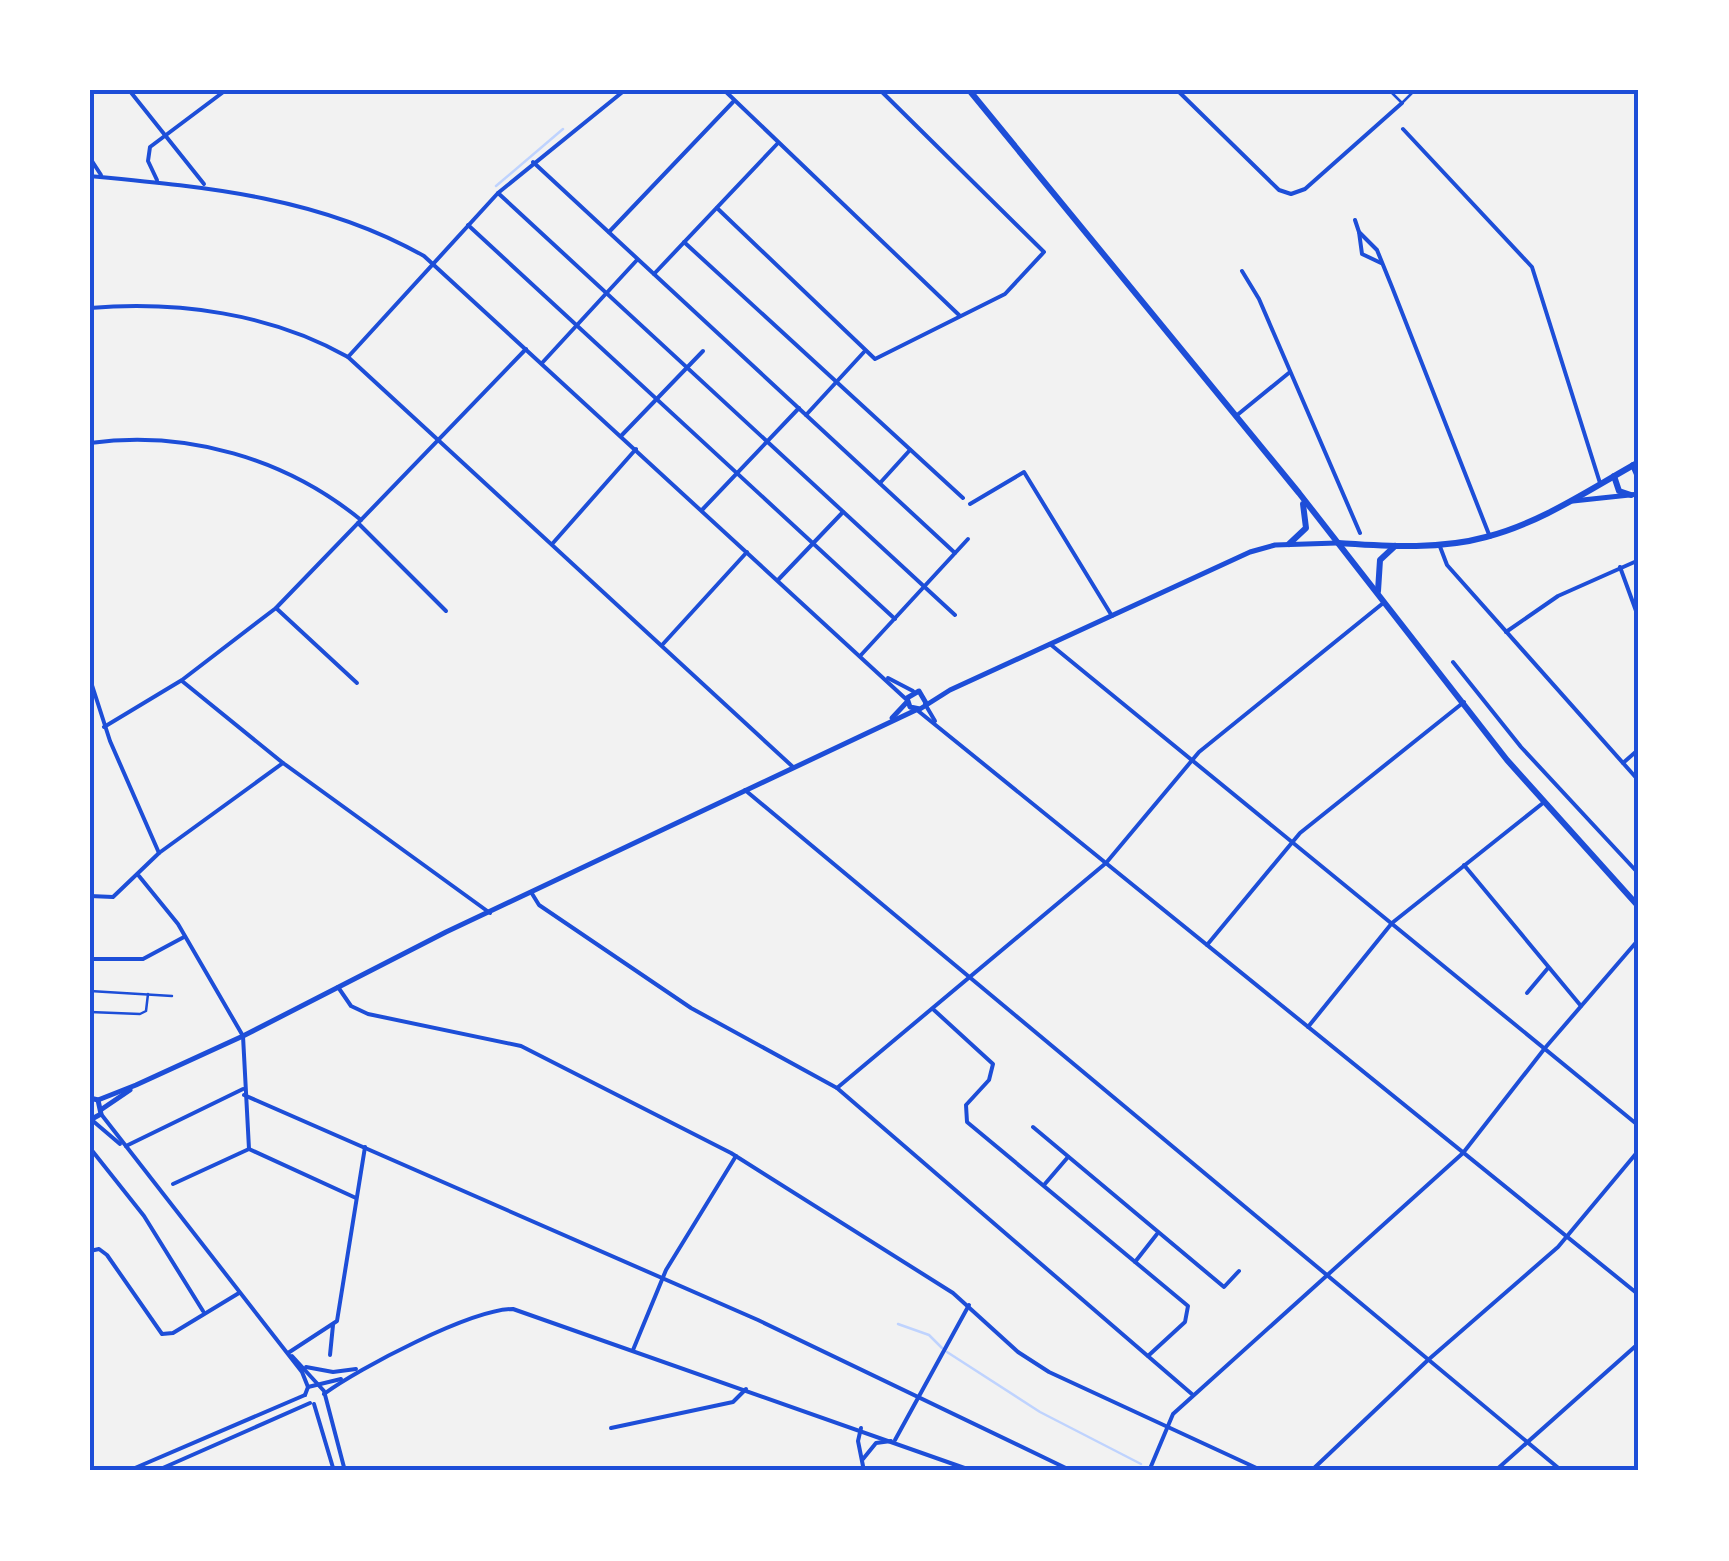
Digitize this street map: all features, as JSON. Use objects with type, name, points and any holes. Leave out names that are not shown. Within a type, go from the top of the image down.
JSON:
[{"type":"main road","points":[[969,90],[1299,493],[1543,804],[1639,907]]},
{"type":"main road","points":[[102,1111],[94,1099],[136,1085],[242,1036],[532,892],[916,710],[950,690],[1250,552],[1289,544],[1439,544],[1490,536],[1570,500],[1636,463],[1639,478]]},
{"type":"main road","points":[[1614,476],[1619,491],[1635,495]]},
{"type":"main road","points":[[1289,544],[1307,524],[1299,493]]},
{"type":"main road","points":[[1570,500],[1635,495]]},
{"type":"main road","points":[[1378,592],[1380,560],[1396,545]]},
{"type":"main road","points":[[887,722],[913,691],[950,690]]},
{"type":"main road","points":[[922,692],[926,704]]},
{"type":"main road","points":[[907,701],[916,710]]},
{"type":"main road","points":[[91,1120],[136,1085]]},
{"type":"street","points":[[129,90],[206,186]]},
{"type":"street","points":[[158,181],[148,156],[150,147],[226,90]]},
{"type":"street","points":[[348,358],[498,193],[625,90]]},
{"type":"street","points":[[724,90],[960,315]]},
{"type":"street","points":[[717,208],[864,352],[879,359],[1005,294],[1044,256],[1042,248],[880,90]]},
{"type":"street","points":[[1177,90],[1279,190],[1291,194],[1305,189],[1402,103]]},
{"type":"street","points":[[609,232],[734,100]]},
{"type":"street","points":[[1403,129],[1532,268],[1600,483]]},
{"type":"street","points":[[654,274],[778,142]]},
{"type":"street","points":[[90,158],[102,177]]},
{"type":"street","points":[[533,162],[955,553]]},
{"type":"street","points":[[90,176],[206,186],[274,198],[336,216],[385,236],[434,263],[907,701]]},
{"type":"street","points":[[498,193],[955,615]]},
{"type":"street","points":[[1355,220],[1362,254],[1381,263]]},
{"type":"street","points":[[468,225],[895,619]]},
{"type":"street","points":[[1359,232],[1370,241],[1381,263],[1490,536]]},
{"type":"street","points":[[684,242],[963,498]]},
{"type":"street","points":[[542,362],[638,259]]},
{"type":"street","points":[[1242,271],[1259,299],[1360,533]]},
{"type":"street","points":[[90,308],[156,306],[226,314],[294,333],[348,358],[793,766]]},
{"type":"street","points":[[104,728],[182,680],[276,608],[526,349]]},
{"type":"street","points":[[621,436],[703,350]]},
{"type":"street","points":[[806,415],[864,352]]},
{"type":"street","points":[[1234,417],[1290,372]]},
{"type":"street","points":[[702,510],[798,408]]},
{"type":"street","points":[[90,444],[168,441],[243,456],[310,485],[359,522],[446,611]]},
{"type":"street","points":[[552,544],[636,449]]},
{"type":"street","points":[[880,483],[910,450]]},
{"type":"street","points":[[970,504],[1024,472],[1112,616]]},
{"type":"street","points":[[778,580],[844,512]]},
{"type":"street","points":[[861,655],[968,538]]},
{"type":"street","points":[[1439,544],[1447,565],[1639,781]]},
{"type":"street","points":[[661,646],[748,552]]},
{"type":"street","points":[[1506,632],[1558,596],[1639,560]]},
{"type":"street","points":[[1620,567],[1639,620]]},
{"type":"street","points":[[838,1088],[1106,863],[1191,761],[1385,601]]},
{"type":"street","points":[[276,608],[357,683]]},
{"type":"street","points":[[1050,644],[1639,1126]]},
{"type":"street","points":[[1453,662],[1521,747],[1639,874]]},
{"type":"street","points":[[884,676],[913,691]]},
{"type":"street","points":[[90,679],[104,728],[159,854]]},
{"type":"street","points":[[182,680],[283,763],[490,913]]},
{"type":"street","points":[[1207,945],[1292,841],[1464,702]]},
{"type":"street","points":[[926,704],[938,725]]},
{"type":"street","points":[[916,710],[1639,1295]]},
{"type":"street","points":[[1623,762],[1639,749]]},
{"type":"street","points":[[90,896],[113,897],[159,854],[283,763]]},
{"type":"street","points":[[746,790],[1562,1471]]},
{"type":"street","points":[[1308,1027],[1392,924],[1543,804]]},
{"type":"street","points":[[1464,865],[1581,1006]]},
{"type":"street","points":[[139,876],[184,937],[242,1036],[249,1150]]},
{"type":"street","points":[[532,892],[539,904],[671,995],[838,1088],[1193,1395]]},
{"type":"street","points":[[90,960],[142,959],[184,937]]},
{"type":"street","points":[[1149,1471],[1164,1425],[1463,1153],[1545,1048],[1639,939]]},
{"type":"street","points":[[1527,993],[1548,968]]},
{"type":"street","points":[[338,988],[351,1006],[368,1014],[521,1046],[736,1156],[969,1305],[1036,1364],[1262,1471]]},
{"type":"street","points":[[932,1009],[993,1064],[989,1080],[966,1106],[967,1122],[1186,1302],[1190,1311],[1186,1322],[1148,1356]]},
{"type":"street","points":[[124,1147],[243,1092],[662,1277],[1072,1471]]},
{"type":"street","points":[[102,1111],[124,1147],[288,1353],[308,1387]]},
{"type":"street","points":[[91,1120],[124,1147]]},
{"type":"street","points":[[1033,1128],[1224,1287],[1239,1271]]},
{"type":"street","points":[[288,1353],[332,1326],[340,1314],[364,1147]]},
{"type":"street","points":[[90,1148],[144,1216],[203,1312]]},
{"type":"street","points":[[173,1184],[249,1150],[356,1198]]},
{"type":"street","points":[[1311,1471],[1428,1360],[1568,1238],[1639,1150]]},
{"type":"street","points":[[633,1350],[662,1277],[736,1156]]},
{"type":"street","points":[[1044,1186],[1068,1157]]},
{"type":"street","points":[[1136,1262],[1158,1233]]},
{"type":"street","points":[[90,1251],[99,1249],[107,1256],[162,1334],[173,1333],[239,1292]]},
{"type":"street","points":[[895,1440],[969,1305]]},
{"type":"street","points":[[308,1387],[346,1377],[506,1309],[746,1388],[974,1471]]},
{"type":"street","points":[[330,1356],[332,1326]]},
{"type":"street","points":[[1495,1471],[1639,1343]]},
{"type":"street","points":[[288,1353],[306,1367],[320,1386],[345,1471]]},
{"type":"street","points":[[306,1367],[333,1372],[360,1369]]},
{"type":"street","points":[[156,1471],[312,1403],[346,1377]]},
{"type":"street","points":[[128,1471],[305,1395],[308,1387]]},
{"type":"street","points":[[612,1428],[733,1402],[746,1388]]},
{"type":"street","points":[[305,1395],[312,1403],[334,1471]]},
{"type":"street","points":[[861,1428],[864,1471]]},
{"type":"street","points":[[862,1460],[876,1443],[895,1440]]},
{"type":"lane","points":[[1389,90],[1402,103],[1415,90]]},
{"type":"lane","points":[[90,992],[172,996]]},
{"type":"lane","points":[[90,1012],[140,1014],[146,1010],[148,994]]},
{"type":"waterway","points":[[496,186],[563,129]]},
{"type":"waterway","points":[[898,1324],[929,1335],[942,1348]]},
{"type":"waterway","points":[[947,1352],[1040,1412],[1141,1464]]}]
